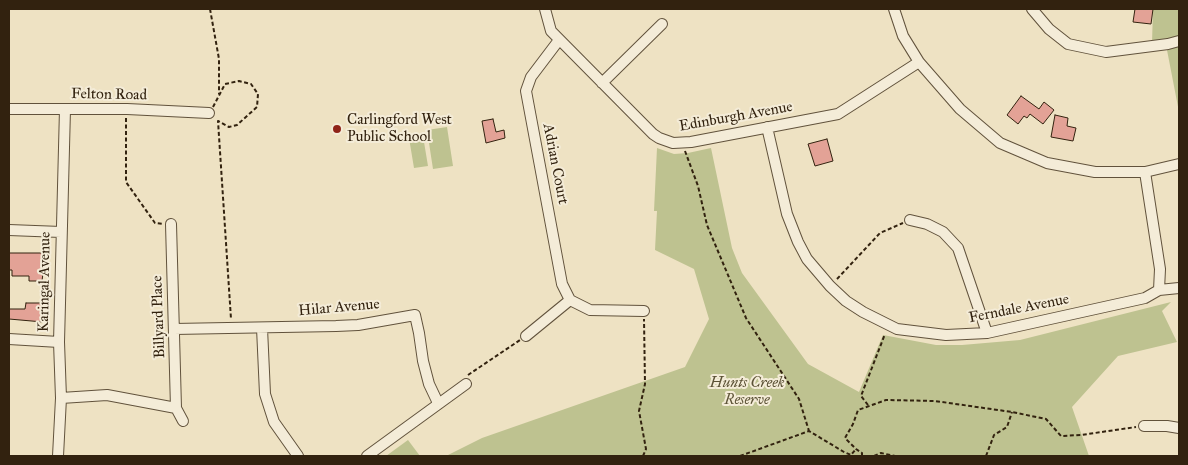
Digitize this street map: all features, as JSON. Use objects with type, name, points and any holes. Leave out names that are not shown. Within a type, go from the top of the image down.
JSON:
[{"type":"street","name":"Edinburgh Avenue","points":[[545,9],[551,31],[658,138],[673,143],[683,144],[838,114],[919,62]]},
{"type":"street","points":[[894,9],[903,36],[919,62],[960,109],[1000,143],[1047,163],[1095,172],[1145,172],[1179,164]]},
{"type":"street","points":[[1032,9],[1049,29],[1068,44],[1106,52],[1168,44],[1179,40]]},
{"type":"street","points":[[602,82],[662,24]]},
{"type":"street","name":"Adrian Court","points":[[560,40],[531,77],[526,91],[562,284],[570,300]]},
{"type":"street","name":"Felton Road","points":[[9,109],[126,109],[209,113]]},
{"type":"street","name":"Karingal Avenue","points":[[58,456],[61,398],[59,342],[65,109]]},
{"type":"street","name":"Ferndale Avenue","points":[[767,127],[786,214],[807,259],[830,286],[846,301],[897,329],[946,335],[987,333],[1145,298],[1159,290],[1179,288]]},
{"type":"street","points":[[1145,172],[1160,269],[1159,290]]},
{"type":"street","points":[[910,220],[927,224],[943,232],[958,248],[987,333]]},
{"type":"street","name":"Billyard Place","points":[[171,224],[176,408]]},
{"type":"street","points":[[9,230],[61,232]]},
{"type":"street","points":[[526,336],[570,300],[590,310],[644,312]]},
{"type":"street","name":"Hilar Avenue","points":[[174,329],[336,326],[414,315],[429,384],[438,403]]},
{"type":"street","points":[[262,328],[266,394],[274,422],[298,456]]},
{"type":"street","points":[[9,340],[59,342]]},
{"type":"street","points":[[367,456],[466,384]]},
{"type":"street","points":[[61,398],[107,395],[176,408],[183,421]]},
{"type":"street","points":[[1144,426],[1179,428]]},
{"type":"path","points":[[210,9],[219,59],[219,96]]},
{"type":"path","points":[[209,113],[217,102],[225,84],[239,81],[251,84],[258,94],[257,107],[237,125],[229,126],[218,121],[231,328]]},
{"type":"path","points":[[126,109],[126,182],[155,223],[171,224]]},
{"type":"path","points":[[683,144],[698,186],[708,225],[746,318],[799,399],[808,431],[851,456],[856,450]]},
{"type":"path","points":[[830,286],[880,233],[910,220]]},
{"type":"path","points":[[643,456],[646,449],[639,411],[645,384],[644,312]]},
{"type":"path","points":[[868,406],[862,396],[888,324]]},
{"type":"path","points":[[466,384],[468,374],[526,336]]},
{"type":"path","points":[[862,456],[862,453],[856,450],[845,438],[854,424],[858,410],[886,400],[935,401],[1012,412],[1046,419],[1061,436],[1144,426]]},
{"type":"path","points":[[986,456],[994,435],[1007,427],[1012,412]]},
{"type":"path","points":[[740,456],[808,431]]},
{"type":"path","points":[[875,456],[881,453],[895,456]]},
{"type":"green space","points":[[1153,9],[1179,9],[1179,36],[1152,43]]},
{"type":"green space","points":[[1179,46],[1179,112],[1167,50]]},
{"type":"green space","points":[[447,127],[453,166],[433,169],[427,130]]},
{"type":"green space","points":[[423,136],[428,166],[414,168],[409,138]]},
{"type":"green space","name":"Hunts Creek Reserve","points":[[657,148],[674,154],[711,148],[732,248],[742,273],[808,364],[859,392],[883,335],[936,345],[962,345],[1020,340],[1171,302],[1162,311],[1177,342],[1118,356],[1072,407],[1089,456],[446,456],[482,438],[685,367],[709,319],[694,269],[655,250],[657,211],[654,211]]},
{"type":"green space","points":[[408,440],[420,456],[386,456]]},
{"type":"building","points":[[1135,9],[1153,9],[1151,24],[1133,22]]},
{"type":"building","points":[[1021,96],[1039,109],[1044,102],[1054,110],[1043,124],[1030,114],[1027,118],[1024,116],[1018,124],[1007,115]]},
{"type":"building","points":[[1055,115],[1068,118],[1067,126],[1076,128],[1073,141],[1051,137]]},
{"type":"building","points":[[493,119],[496,132],[504,130],[505,138],[486,143],[482,121]]},
{"type":"building","points":[[827,139],[833,161],[815,166],[808,144]]},
{"type":"building","points":[[9,253],[45,253],[47,273],[43,273],[42,281],[29,281],[29,276],[12,276],[12,270],[9,270]]},
{"type":"building","points":[[26,303],[44,303],[43,322],[9,319],[9,309],[25,309]]},
{"type":"place","name":"Carlingford West Public School","points":[[337,129]]}]
